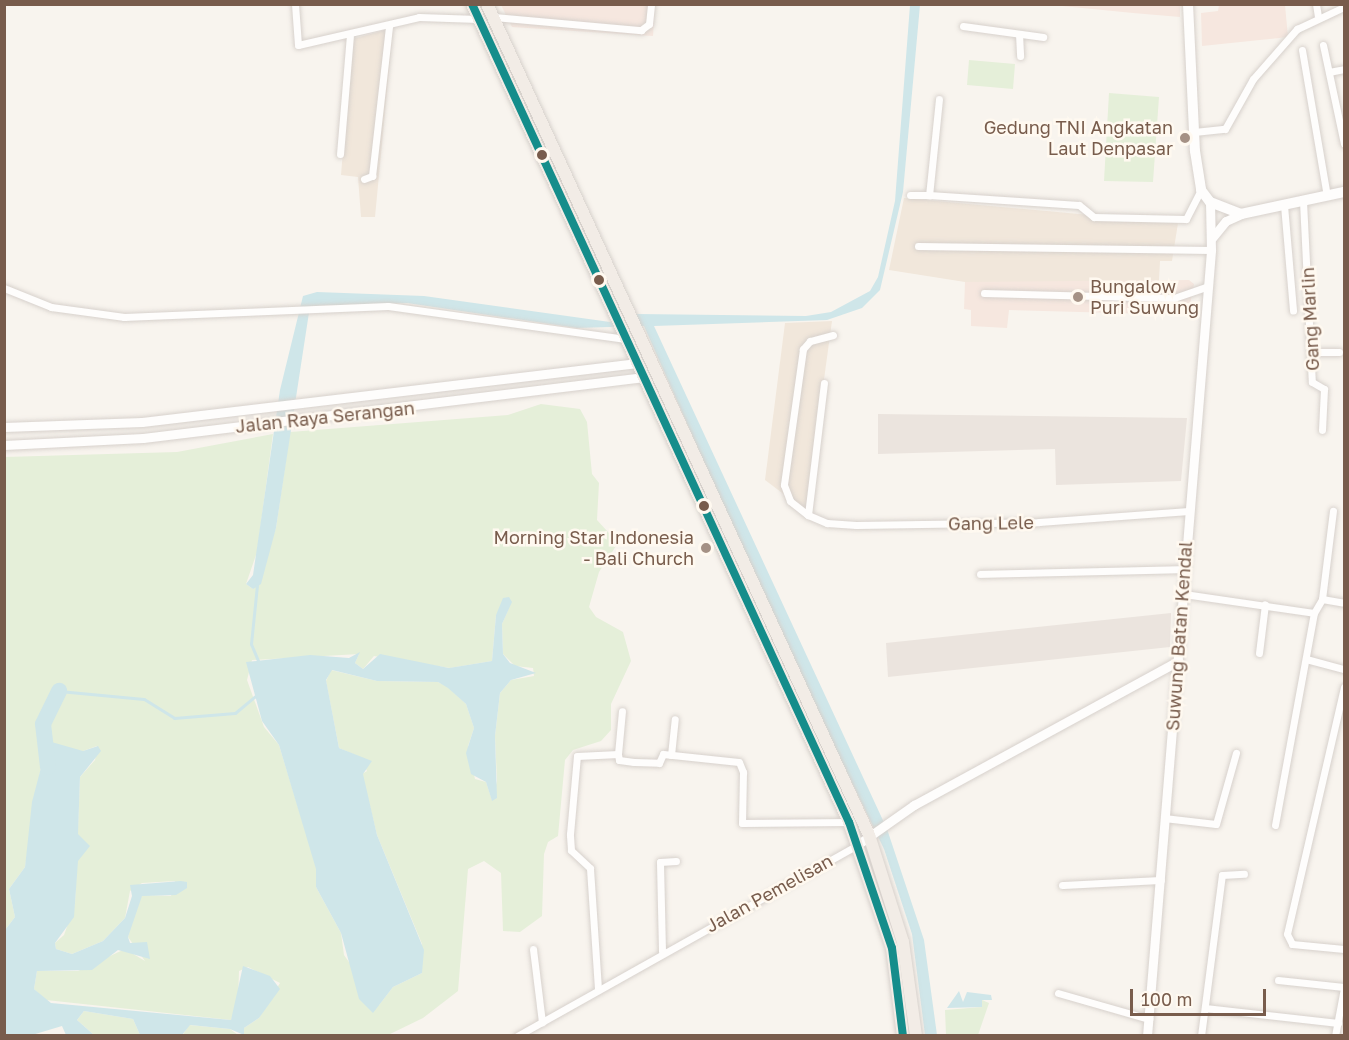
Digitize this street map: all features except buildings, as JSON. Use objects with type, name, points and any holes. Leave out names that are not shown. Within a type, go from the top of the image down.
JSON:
[{"type":"highway","points":[[472,4],[849,822],[892,948],[903,1035]]},
{"type":"highway","points":[[487,4],[871,833],[903,942],[916,1035]]},
{"type":"highway","points":[[691,480],[700,468]]},
{"type":"main road","points":[[1188,4],[1194,132],[1201,190],[1210,202],[1240,214],[1344,192]]},
{"type":"street","points":[[295,4],[298,45],[350,36],[418,17],[478,19]]},
{"type":"street","points":[[494,17],[641,30],[649,24],[651,4]]},
{"type":"street","points":[[1316,4],[1318,16]]},
{"type":"street","points":[[1194,132],[1225,129],[1265,64],[1297,29],[1318,16],[1344,7]]},
{"type":"street","points":[[364,179],[372,176],[388,26]]},
{"type":"street","points":[[963,26],[1043,37]]},
{"type":"street","points":[[1019,34],[1020,56]]},
{"type":"street","points":[[340,154],[350,36]]},
{"type":"street","points":[[1323,45],[1344,144]]},
{"type":"street","points":[[1302,50],[1328,196]]},
{"type":"street","points":[[1329,72],[1344,69]]},
{"type":"street","points":[[929,195],[939,99]]},
{"type":"street","points":[[910,195],[1079,205],[1094,217],[1186,219],[1201,190]]},
{"type":"street","name":"Gang Marlin","points":[[1303,201],[1313,385],[1324,391],[1322,430]]},
{"type":"street","name":"Suwung Batan Kendal","points":[[1147,1035],[1184,594],[1206,287],[1212,238],[1210,202]]},
{"type":"street","points":[[1284,205],[1293,311]]},
{"type":"street","points":[[1212,238],[1240,214]]},
{"type":"street","points":[[918,246],[1211,250]]},
{"type":"street","points":[[984,293],[1174,298],[1206,287]]},
{"type":"street","points":[[4,288],[51,307],[124,317],[297,308],[417,307],[625,336]]},
{"type":"street","name":"Gang Lele","points":[[833,335],[810,340],[803,349],[784,484],[798,507],[808,514],[827,523],[856,525],[1040,522],[1189,511]]},
{"type":"street","points":[[1312,352],[1339,352]]},
{"type":"street","name":"Jalan Raya Serangan","points":[[4,427],[97,426],[638,363]]},
{"type":"street","name":"Jalan Raya Serangan","points":[[4,445],[94,442],[297,420],[644,377]]},
{"type":"street","points":[[808,514],[824,383]]},
{"type":"street","points":[[1275,825],[1314,614],[1322,599],[1333,512]]},
{"type":"street","points":[[980,574],[1185,569]]},
{"type":"street","points":[[1184,594],[1265,604],[1314,614]]},
{"type":"street","points":[[1322,599],[1344,603]]},
{"type":"street","points":[[1259,653],[1265,604]]},
{"type":"street","points":[[1306,659],[1344,669]]},
{"type":"street","name":"Jalan Pemelisan","points":[[517,1035],[662,951],[857,844],[891,818],[1178,661]]},
{"type":"street","points":[[1344,687],[1287,934],[1292,944],[1344,949]]},
{"type":"street","points":[[622,711],[618,754],[621,761],[658,763],[662,754],[742,765],[742,823],[849,822]]},
{"type":"street","points":[[671,755],[675,719]]},
{"type":"street","points":[[1164,818],[1216,824],[1236,753]]},
{"type":"street","points":[[598,989],[590,868],[571,850],[570,834],[578,754],[618,754]]},
{"type":"street","points":[[662,951],[660,862],[676,861]]},
{"type":"street","points":[[1202,1035],[1222,875],[1244,874]]},
{"type":"street","points":[[1062,885],[1161,880]]},
{"type":"street","points":[[533,949],[542,1022]]},
{"type":"street","points":[[1278,981],[1344,987],[1335,1035]]},
{"type":"street","points":[[1058,993],[1149,1019]]},
{"type":"street","points":[[1205,1008],[1338,1023]]},
{"type":"shaded area","points":[[501,5],[655,5],[653,36],[512,27]]},
{"type":"shaded area","points":[[1052,5],[1180,5],[1180,17],[1133,13]]},
{"type":"shaded area","points":[[1219,5],[1285,5],[1288,37],[1202,46],[1201,13],[1218,11]]},
{"type":"shaded area","points":[[393,28],[375,217],[361,217],[358,177],[341,175],[352,39]]},
{"type":"shaded area","points":[[904,198],[1178,223],[1172,261],[1160,261],[1159,280],[1100,283],[965,282],[889,270]]},
{"type":"shaded area","name":"Bungalow Puri Suwung","points":[[1189,280],[1194,284],[1188,315],[1009,310],[1007,328],[971,326],[971,310],[964,309],[965,282]]},
{"type":"shaded area","points":[[832,321],[806,511],[765,480],[785,323]]},
{"type":"shaded area","points":[[878,414],[1187,418],[1181,481],[1056,485],[1055,449],[878,454]]},
{"type":"shaded area","points":[[1171,613],[1170,647],[888,677],[886,643]]},
{"type":"green space","points":[[969,60],[1015,64],[1013,89],[967,85]]},
{"type":"green space","points":[[1109,93],[1159,97],[1153,182],[1104,181]]},
{"type":"green space","points":[[541,404],[580,409],[587,422],[592,474],[599,483],[597,520],[618,543],[599,572],[589,607],[596,617],[623,632],[631,661],[611,704],[611,730],[601,741],[573,750],[565,760],[558,836],[548,842],[544,854],[542,916],[520,932],[503,931],[501,873],[484,861],[468,869],[458,991],[423,1018],[388,1035],[244,1035],[244,1028],[259,1018],[280,983],[248,967],[239,971],[238,1001],[231,1020],[46,1000],[34,989],[37,971],[78,971],[125,949],[145,961],[128,937],[134,912],[142,895],[171,896],[175,881],[142,883],[130,891],[125,918],[103,941],[72,954],[56,949],[55,943],[64,935],[75,904],[80,777],[95,760],[97,746],[83,751],[44,747],[25,867],[9,889],[15,917],[5,930],[4,457],[177,452],[273,434],[257,552],[246,584],[253,589],[276,528],[290,432],[508,415]],"holes":[[[509,608],[502,624],[503,654],[515,666],[533,668],[534,676],[511,680],[500,693],[495,736],[497,781],[492,800],[486,782],[475,779],[468,746],[474,728],[466,704],[448,687],[438,682],[377,681],[331,670],[326,681],[339,748],[360,757],[367,771],[362,774],[377,835],[422,944],[422,973],[393,987],[379,1005],[344,955],[341,933],[316,887],[317,869],[279,745],[264,727],[247,680],[252,660],[359,654],[355,663],[363,669],[374,656],[450,668],[492,661],[496,615]]]},
{"type":"green space","points":[[982,1000],[989,1003],[978,1035],[946,1035],[945,1010],[982,1007]]},
{"type":"green space","points":[[84,1011],[133,1019],[140,1035],[94,1035],[77,1020]]},
{"type":"green space","points":[[189,1025],[230,1029],[238,1035],[182,1036]]},
{"type":"water","points":[[910,5],[920,5],[903,192],[880,290],[862,308],[827,320],[654,326],[887,829],[924,940],[937,1035],[925,1035],[912,934],[884,849],[779,632],[644,326],[577,328],[407,303],[310,306],[276,528],[261,584],[253,589],[246,584],[253,575],[280,390],[303,296],[317,292],[424,296],[610,322],[637,314],[806,316],[831,312],[870,291],[878,277],[895,201]]},
{"type":"water","points":[[509,597],[512,602],[502,624],[503,654],[510,663],[536,673],[511,680],[500,693],[495,736],[497,798],[492,801],[486,782],[471,774],[466,753],[474,728],[466,704],[448,688],[438,682],[377,681],[332,670],[326,680],[339,748],[372,761],[363,774],[377,835],[424,950],[422,973],[393,987],[373,1013],[359,999],[341,933],[316,887],[316,869],[279,745],[262,721],[246,662],[310,655],[349,658],[360,652],[355,663],[363,669],[380,654],[449,668],[492,661],[496,615],[503,598]]},
{"type":"water","points":[[48,741],[83,751],[98,746],[101,751],[80,777],[78,834],[90,846],[78,861],[74,917],[55,943],[56,949],[72,954],[103,941],[125,918],[132,896],[130,885],[181,881],[187,882],[187,888],[176,895],[142,896],[128,937],[130,943],[147,942],[150,959],[118,950],[92,970],[37,971],[34,989],[51,1003],[231,1020],[243,966],[270,976],[280,989],[259,1018],[244,1028],[244,1035],[230,1029],[190,1025],[182,1035],[140,1035],[133,1019],[84,1011],[77,1020],[94,1035],[66,1035],[62,1026],[32,1035],[5,1035],[5,930],[15,917],[9,889],[25,867],[32,802]]},
{"type":"water","points":[[959,991],[963,1002],[967,992],[991,995],[992,1000],[982,1000],[982,1007],[947,1008]]},
{"type":"waterway","points":[[257,585],[251,644],[259,663]]},
{"type":"waterway","points":[[59,691],[144,699],[174,718],[235,713],[255,696]]},
{"type":"waterway","points":[[48,767],[43,724],[59,691]]},
{"type":"transit line","points":[[472,4],[849,822],[892,948],[903,1036]]},
{"type":"place","name":"Gedung TNI Angkatan Laut Denpasar","points":[[1185,138]]},
{"type":"place","name":"Bungalow Puri Suwung","points":[[1078,297]]},
{"type":"place","name":"Morning Star Indonesia - Bali Church","points":[[706,548]]}]
